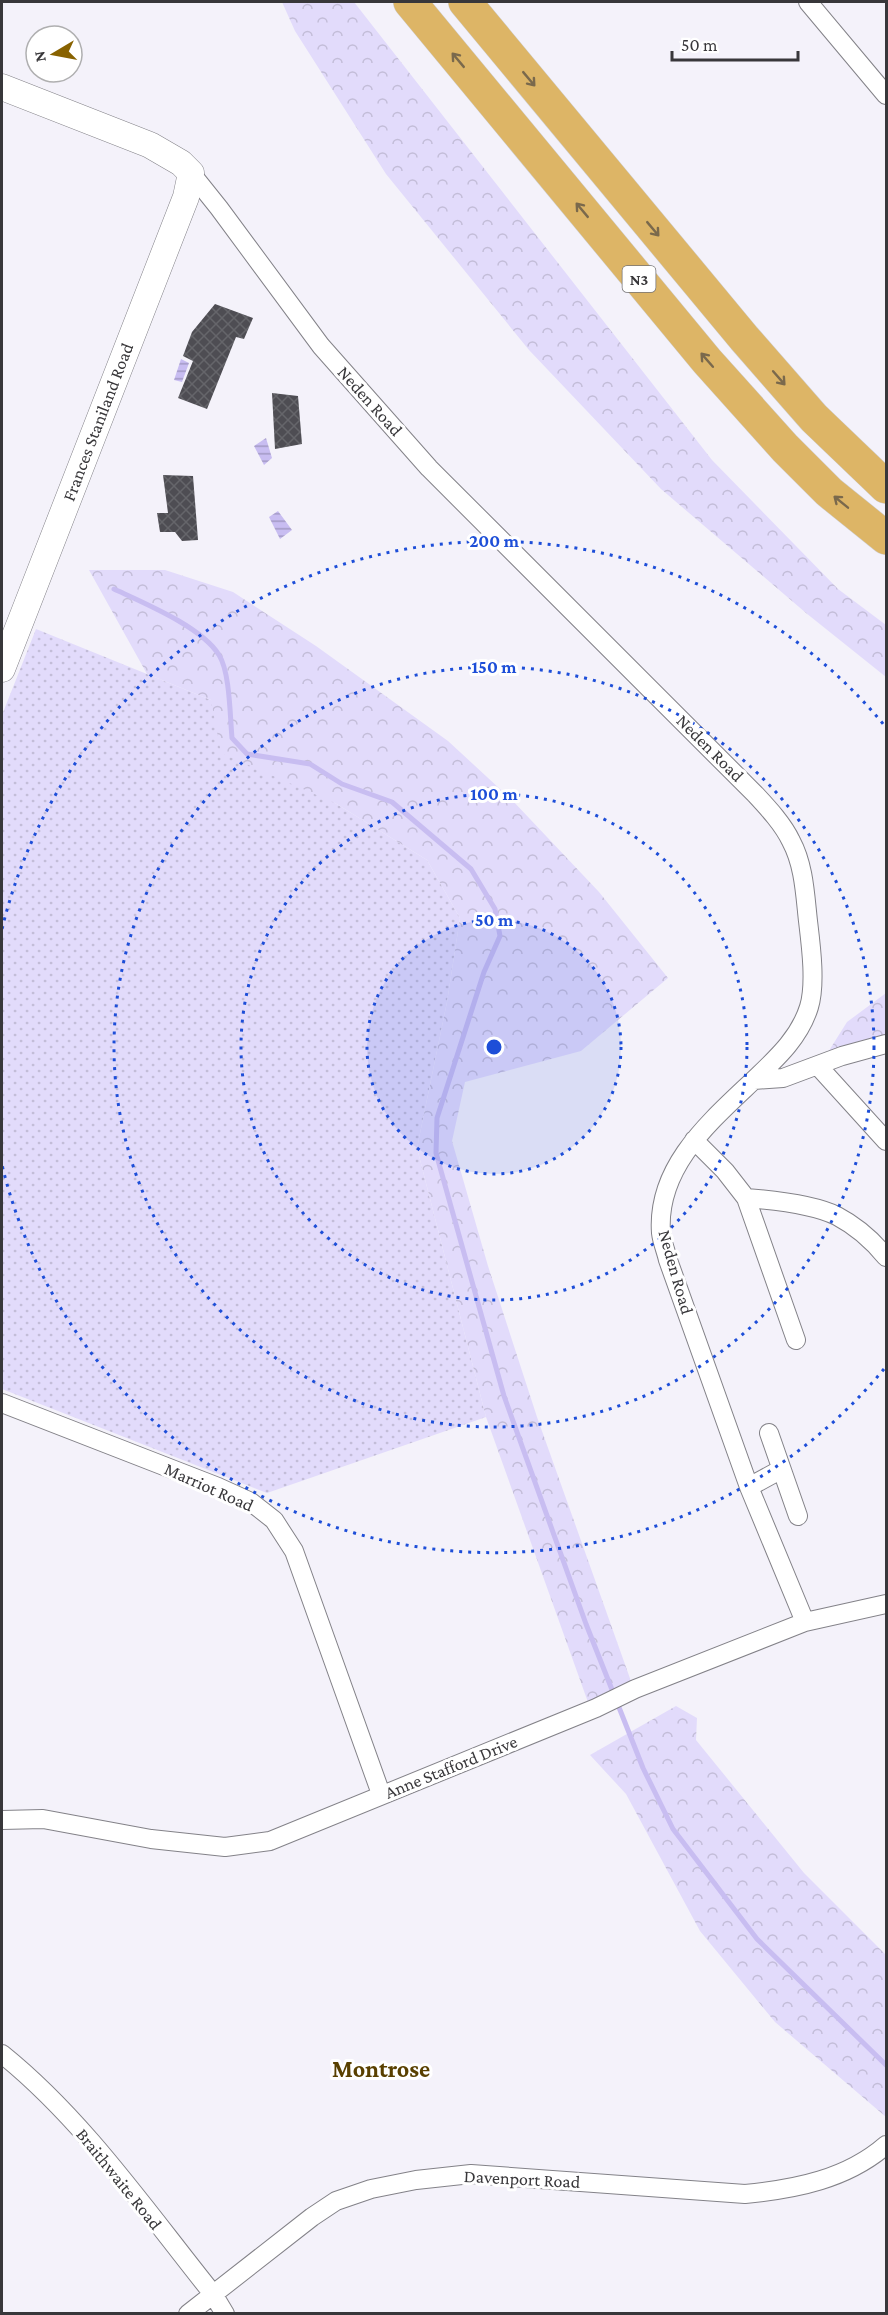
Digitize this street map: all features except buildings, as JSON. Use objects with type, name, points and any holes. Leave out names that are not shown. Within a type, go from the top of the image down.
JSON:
[{"type":"highway","name":"N3","points":[[410,2],[722,378],[785,448],[829,492],[886,538]]},
{"type":"highway","name":"N3","points":[[465,2],[744,338],[814,418],[886,487]]},
{"type":"street","points":[[808,2],[886,95]]},
{"type":"street","name":"Neden Road","points":[[2,87],[150,145],[182,163],[219,208],[321,346],[429,468],[755,794],[791,840],[803,878],[808,919],[812,987],[809,1006],[800,1028],[787,1049],[694,1140],[680,1157],[670,1177],[661,1220],[661,1236],[749,1487],[805,1622]]},
{"type":"street","name":"Frances Staniland Road","points":[[2,669],[186,197],[191,173]]},
{"type":"street","points":[[754,1080],[783,1078],[842,1056],[886,1044]]},
{"type":"street","points":[[818,1066],[886,1141]]},
{"type":"street","points":[[694,1140],[725,1171],[746,1198],[796,1340]]},
{"type":"street","points":[[746,1198],[797,1206],[836,1216],[868,1237],[886,1257]]},
{"type":"street","name":"Marriot Road","points":[[2,1403],[218,1487],[250,1502],[274,1520],[294,1551],[381,1794]]},
{"type":"street","points":[[769,1433],[780,1470],[798,1515]]},
{"type":"street","points":[[749,1487],[780,1470]]},
{"type":"street","name":"Anne Stafford Drive","points":[[2,1820],[43,1819],[152,1839],[225,1847],[270,1841],[596,1708],[635,1689],[805,1622],[886,1604]]},
{"type":"street","name":"Braithwaite Road","points":[[2,2054],[35,2080],[92,2144],[213,2294],[225,2313]]},
{"type":"street","name":"Davenport Road","points":[[188,2313],[312,2217],[336,2201],[371,2189],[416,2180],[471,2174],[745,2193],[765,2192],[836,2176],[874,2156],[886,2145]]},
{"type":"green space","points":[[282,2],[354,2],[712,460],[838,589],[886,625],[886,677],[806,613],[661,489],[529,350],[386,174],[295,31]]},
{"type":"green space","points":[[89,570],[165,570],[233,592],[316,646],[448,741],[512,800],[599,892],[668,978],[581,1051],[465,1082],[452,1141],[488,1266],[537,1417],[632,1684],[589,1705],[486,1417],[417,1148],[447,1002],[460,918],[427,860],[335,803],[221,753],[211,700],[147,674]]},
{"type":"green space","points":[[36,629],[211,700],[335,803],[427,860],[460,918],[447,1002],[417,1148],[486,1417],[267,1493],[2,1389],[2,715]]},
{"type":"green space","points":[[886,993],[886,1052],[820,1065],[847,1022]]},
{"type":"green space","points":[[676,1706],[697,1718],[696,1740],[804,1873],[886,1955],[886,2117],[775,2022],[700,1931],[626,1794],[590,1755]]},
{"type":"shaded area","points":[[181,359],[189,363],[182,382],[174,380]]},
{"type":"shaded area","points":[[266,438],[272,458],[264,465],[254,446]]},
{"type":"shaded area","points":[[278,511],[292,530],[280,539],[269,517]]},
{"type":"waterway","points":[[114,589],[171,617],[200,635],[211,645],[223,663],[229,695],[232,738],[247,754],[310,764],[342,784],[392,802],[471,869],[495,909],[500,936],[484,972],[437,1118],[436,1153],[504,1396],[586,1624],[643,1768],[673,1829],[757,1939],[886,2065]]},
{"type":"district","name":"Montrose","points":[[381,2068]]}]
